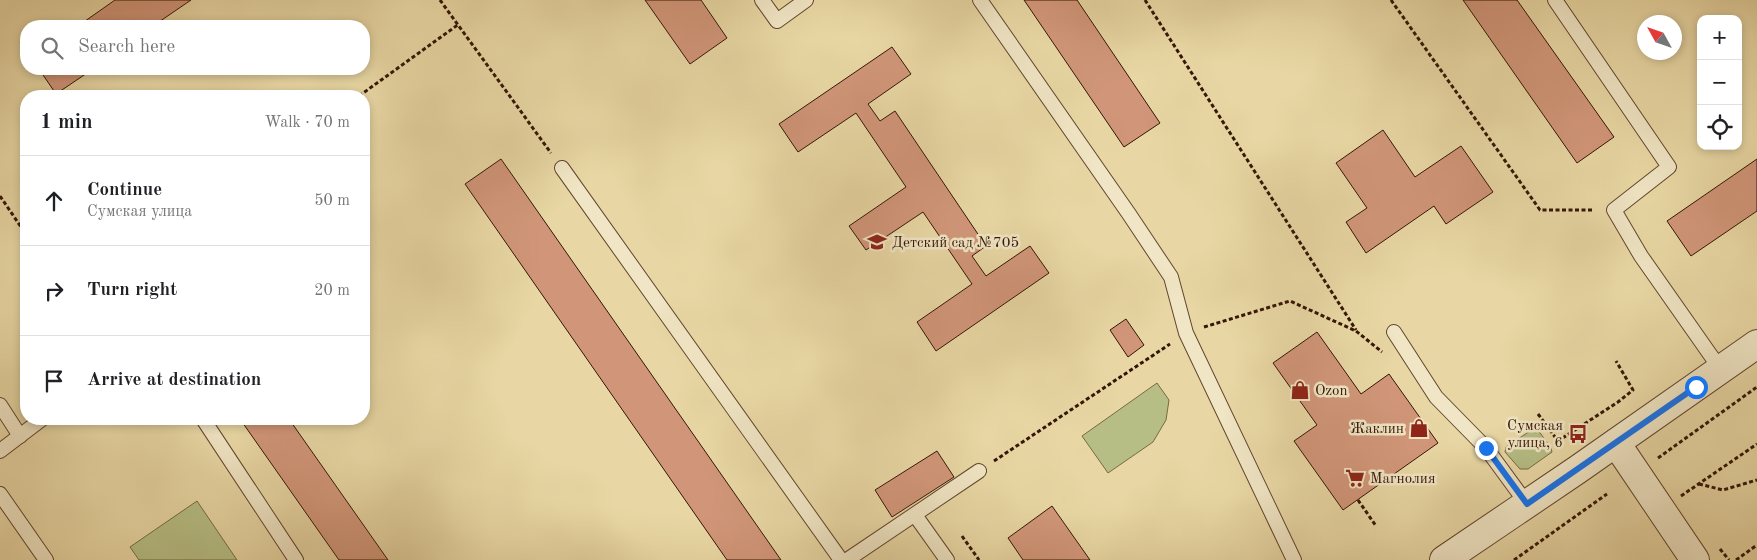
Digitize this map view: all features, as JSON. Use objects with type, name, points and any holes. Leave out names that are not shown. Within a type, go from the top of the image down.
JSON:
[{"type":"street","points":[[1444,560],[1757,344]]},
{"type":"street","points":[[1616,443],[1695,560]]},
{"type":"lane","points":[[762,0],[777,21],[806,0]]},
{"type":"lane","points":[[980,0],[1171,277],[1186,333],[1294,560]]},
{"type":"lane","points":[[1555,0],[1669,167],[1614,210],[1641,256],[1721,370]]},
{"type":"lane","points":[[562,168],[841,560]]},
{"type":"lane","points":[[1394,332],[1436,397],[1486,448],[1527,504]]},
{"type":"lane","points":[[0,405],[20,436]]},
{"type":"lane","points":[[0,452],[34,425]]},
{"type":"lane","points":[[206,425],[296,560]]},
{"type":"lane","points":[[847,560],[979,471]]},
{"type":"lane","points":[[0,494],[46,560]]},
{"type":"lane","points":[[916,515],[947,560]]},
{"type":"path","points":[[440,0],[562,168]]},
{"type":"path","points":[[1145,0],[1356,331]]},
{"type":"path","points":[[1391,0],[1540,210],[1614,210]]},
{"type":"path","points":[[367,90],[459,24]]},
{"type":"path","points":[[0,196],[20,226]]},
{"type":"path","points":[[1538,414],[1558,441],[1618,402],[1633,390],[1616,361]]},
{"type":"path","points":[[1657,458],[1757,387]]},
{"type":"path","points":[[1680,496],[1757,444]]},
{"type":"path","points":[[1699,484],[1723,490],[1757,480]]},
{"type":"path","points":[[1514,560],[1607,494]]},
{"type":"path","points":[[1358,500],[1376,526]]},
{"type":"path","points":[[962,536],[979,560]]},
{"type":"path","points":[[1736,560],[1757,545]]},
{"type":"green space","points":[[1157,383],[1169,400],[1166,420],[1153,442],[1108,473],[1082,436]]},
{"type":"green space","points":[[1533,429],[1538,430],[1552,452],[1528,469],[1520,469],[1505,452],[1506,447]]},
{"type":"green space","points":[[197,501],[237,560],[139,560],[130,547]]},
{"type":"building","points":[[115,0],[191,0],[162,20],[87,20]]},
{"type":"building","points":[[645,0],[701,0],[727,38],[690,64]]},
{"type":"building","points":[[1024,0],[1077,0],[1160,123],[1124,147]]},
{"type":"building","points":[[1463,0],[1517,0],[1614,137],[1577,163]]},
{"type":"building","points":[[892,47],[911,74],[868,104],[880,121],[895,111],[986,246],[972,256],[986,276],[1030,246],[1049,273],[936,351],[917,322],[972,284],[923,212],[866,250],[849,226],[906,187],[856,113],[798,152],[779,124]]},
{"type":"building","points":[[43,75],[84,75],[62,90],[53,90]]},
{"type":"building","points":[[1383,130],[1415,177],[1461,146],[1493,192],[1446,224],[1434,206],[1366,253],[1346,222],[1367,208],[1336,163]]},
{"type":"building","points":[[501,159],[781,560],[727,560],[465,184]]},
{"type":"building","points":[[1757,159],[1757,211],[1691,256],[1667,221]]},
{"type":"building","points":[[1126,319],[1144,345],[1128,357],[1110,330]]},
{"type":"building","points":[[1317,332],[1361,394],[1389,374],[1438,443],[1343,510],[1294,441],[1317,425],[1273,363]]},
{"type":"building","points":[[244,425],[293,425],[388,560],[339,560]]},
{"type":"building","points":[[937,451],[954,477],[892,517],[875,490]]},
{"type":"building","points":[[1052,506],[1090,560],[1023,560],[1008,538]]},
{"type":"place","name":"Детский сад №705","points":[[877,242]]},
{"type":"place","name":"Ozon","points":[[1300,390]]},
{"type":"place","name":"Жаклин","points":[[1419,428]]},
{"type":"place","name":"Сумская улица, 6","points":[[1578,434]]},
{"type":"place","name":"Магнолия","points":[[1355,478]]},
{"type":"route","points":[[1486,448],[1527,504],[1696,387]]}]
